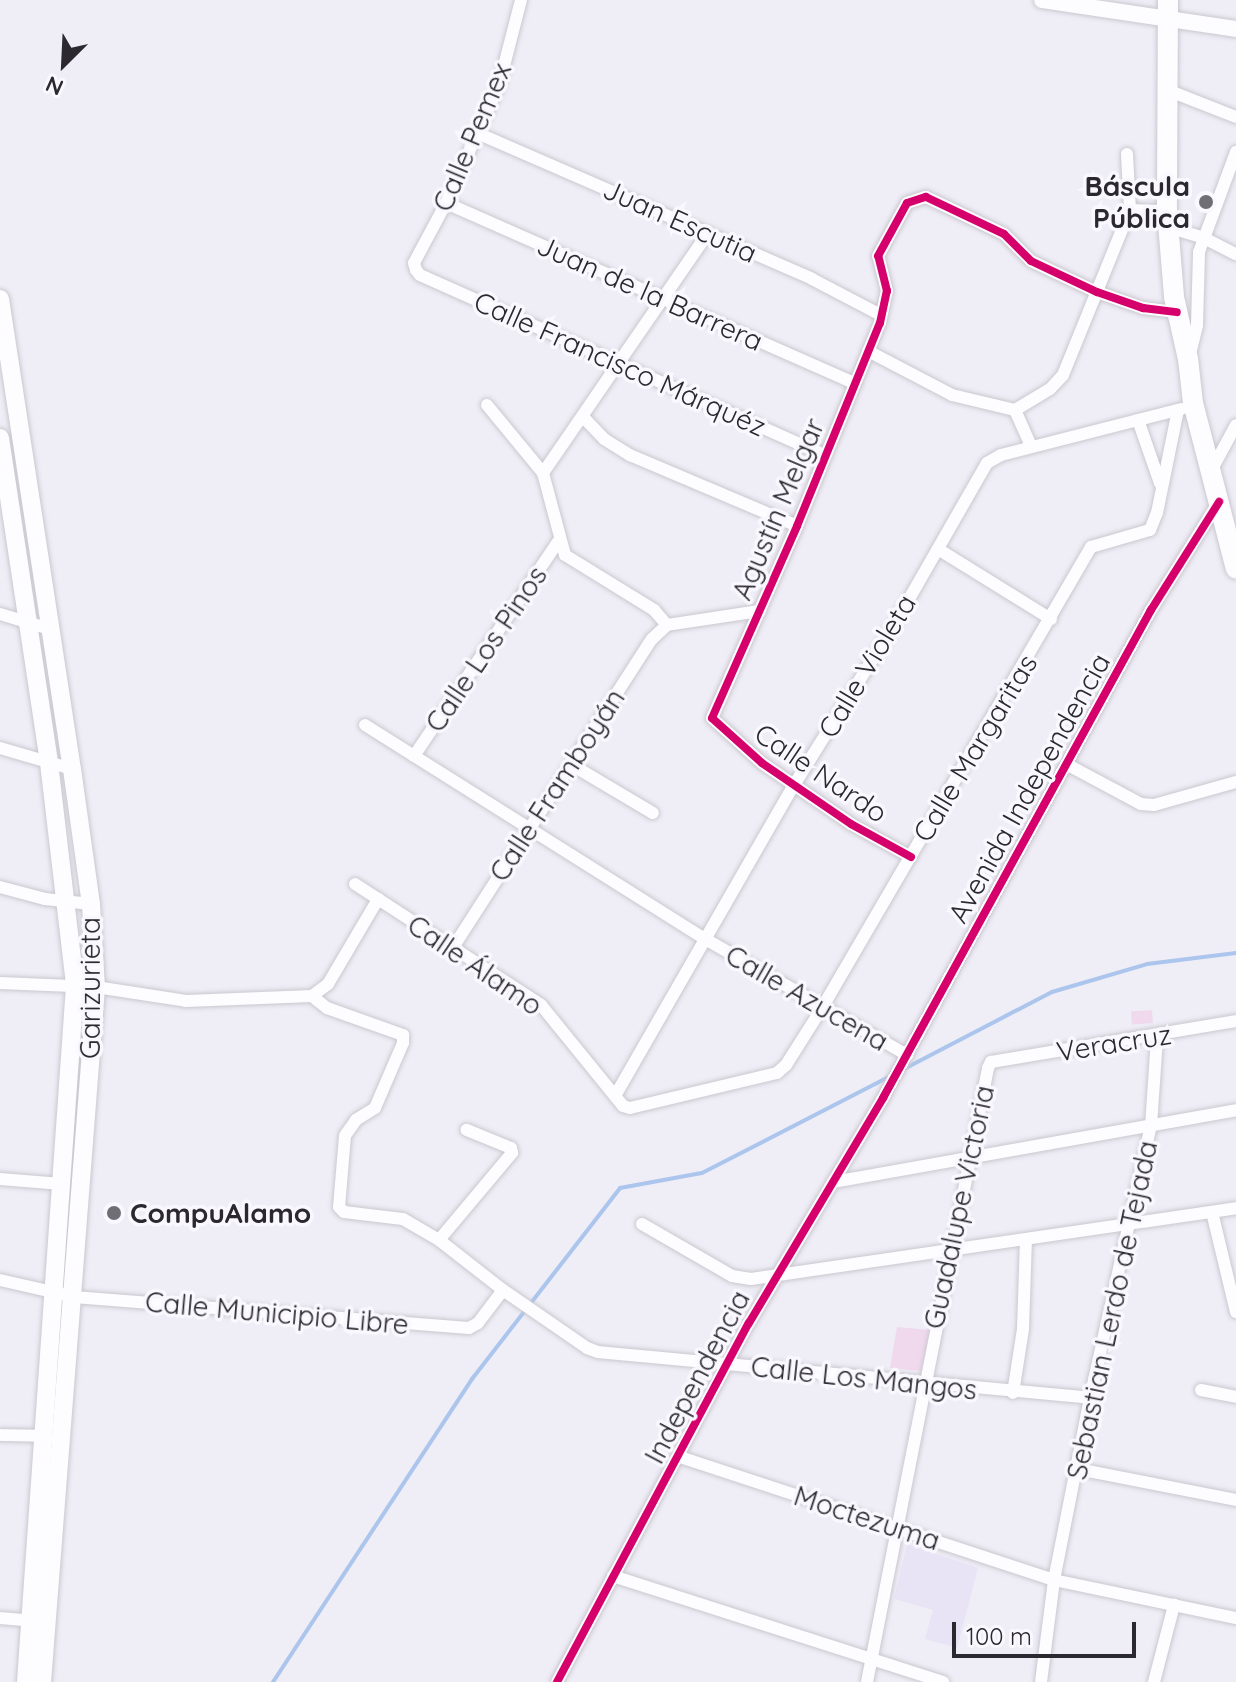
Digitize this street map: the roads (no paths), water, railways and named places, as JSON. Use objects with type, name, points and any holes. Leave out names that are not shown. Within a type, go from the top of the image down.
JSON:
[{"type":"main road","points":[[1167,9],[1170,91],[1167,219],[1177,312],[1188,359],[1185,407],[1219,502],[1236,569]]},
{"type":"main road","name":"Garizurieta","points":[[0,299],[5,369],[50,629],[91,904],[96,987],[74,1297],[50,1436]]},
{"type":"main road","name":"Garizurieta","points":[[0,438],[49,763],[68,902],[75,986],[52,1292],[50,1436],[38,1621],[26,1682]]},
{"type":"main road","name":"Garizurieta","points":[[38,1621],[42,1682]]},
{"type":"street","name":"Calle Pemex","points":[[416,270],[414,263],[446,203],[499,85],[521,0]]},
{"type":"street","points":[[1042,0],[1167,9],[1236,29]]},
{"type":"street","points":[[1170,91],[1236,117]]},
{"type":"street","name":"Juan Escutia","points":[[477,133],[812,279],[879,314]]},
{"type":"street","points":[[1188,359],[1197,325],[1199,252],[1236,152]]},
{"type":"street","points":[[868,351],[952,395],[1015,410],[1050,389],[1063,375],[1130,210],[1127,154]]},
{"type":"street","name":"Agustín Melgar","points":[[712,718],[797,526],[880,323],[879,314],[887,291],[878,256],[907,203],[914,198],[926,197],[1004,234],[1031,261],[1097,292]]},
{"type":"street","name":"Juan de la Barrera","points":[[446,203],[854,383]]},
{"type":"street","points":[[1130,210],[1167,219],[1236,254]]},
{"type":"street","points":[[543,473],[584,418],[617,364],[708,233]]},
{"type":"street","name":"Calle Francisco Márquéz","points":[[416,270],[420,275],[825,455]]},
{"type":"street","points":[[1097,292],[1143,308],[1177,312]]},
{"type":"street","points":[[487,405],[543,473],[559,530],[558,542],[565,555],[575,564],[654,610],[667,625],[760,611]]},
{"type":"street","name":"Calle Violeta","points":[[615,1096],[794,785],[987,463],[1001,455],[1031,446],[1185,407]]},
{"type":"street","name":"Calle Margaritas","points":[[630,1108],[777,1073],[786,1065],[1091,547],[1150,530],[1185,407]]},
{"type":"street","points":[[1015,410],[1031,446]]},
{"type":"street","points":[[584,418],[604,439],[630,455],[797,526]]},
{"type":"street","points":[[1138,420],[1161,486]]},
{"type":"street","points":[[1209,473],[1236,425]]},
{"type":"street","name":"Avenida Independencia","points":[[883,1098],[1151,610],[1219,502]]},
{"type":"street","name":"Calle Los Pinos","points":[[414,756],[558,542]]},
{"type":"street","points":[[938,549],[1051,619]]},
{"type":"street","points":[[0,614],[50,629]]},
{"type":"street","name":"Calle Framboyán","points":[[452,949],[652,639],[667,625]]},
{"type":"street","name":"Calle Nardo","points":[[712,718],[717,727],[794,785],[851,824],[911,857]]},
{"type":"street","name":"Calle Azucena","points":[[365,725],[707,940],[905,1059]]},
{"type":"street","points":[[0,748],[72,769]]},
{"type":"street","points":[[572,765],[653,813]]},
{"type":"street","points":[[1068,765],[1141,804],[1154,805],[1236,782]]},
{"type":"street","name":"Calle Álamo","points":[[355,884],[541,1005],[615,1096],[630,1108]]},
{"type":"street","points":[[0,887],[91,904]]},
{"type":"street","points":[[0,983],[96,987],[186,1001],[312,996],[328,984],[378,899]]},
{"type":"street","name":"Calle Los Mangos","points":[[312,996],[327,1008],[403,1035],[403,1043],[375,1108],[356,1120],[345,1136],[339,1207],[344,1212],[403,1219],[439,1240],[508,1293],[598,1352],[1090,1398]]},
{"type":"street","name":"Veracruz","points":[[991,1062],[1157,1037],[1236,1021]]},
{"type":"street","name":"Sebastian Lerdo de Tejada","points":[[1041,1682],[1054,1580],[1090,1398],[1151,1126],[1157,1037]]},
{"type":"street","name":"Guadalupe Victoria","points":[[867,1682],[923,1384],[991,1062]]},
{"type":"street","name":"Independencia","points":[[557,1682],[776,1277],[883,1098]]},
{"type":"street","points":[[833,1182],[1236,1110]]},
{"type":"street","points":[[439,1240],[512,1153],[511,1148],[467,1130]]},
{"type":"street","points":[[0,1179],[62,1184]]},
{"type":"street","points":[[642,1224],[732,1276],[776,1277],[1236,1208]]},
{"type":"street","points":[[1212,1212],[1236,1312]]},
{"type":"street","points":[[1013,1393],[1023,1329],[1026,1240]]},
{"type":"street","name":"Calle Municipio Libre","points":[[0,1280],[74,1297],[469,1328],[508,1293]]},
{"type":"street","points":[[1201,1390],[1236,1397]]},
{"type":"street","points":[[0,1435],[50,1436]]},
{"type":"street","name":"Moctezuma","points":[[680,1457],[1054,1580],[1236,1618]]},
{"type":"street","points":[[1078,1469],[1236,1500]]},
{"type":"street","points":[[613,1576],[943,1682]]},
{"type":"street","points":[[1154,1682],[1174,1605]]},
{"type":"street","points":[[0,1618],[38,1621]]},
{"type":"waterway","points":[[902,1070],[1052,992],[1147,964],[1236,953]]},
{"type":"waterway","points":[[273,1682],[472,1379],[620,1188],[702,1173],[891,1076]]},
{"type":"place","name":"Báscula Pública","points":[[1206,202]]},
{"type":"place","name":"CompuAlamo","points":[[114,1213]]}]
